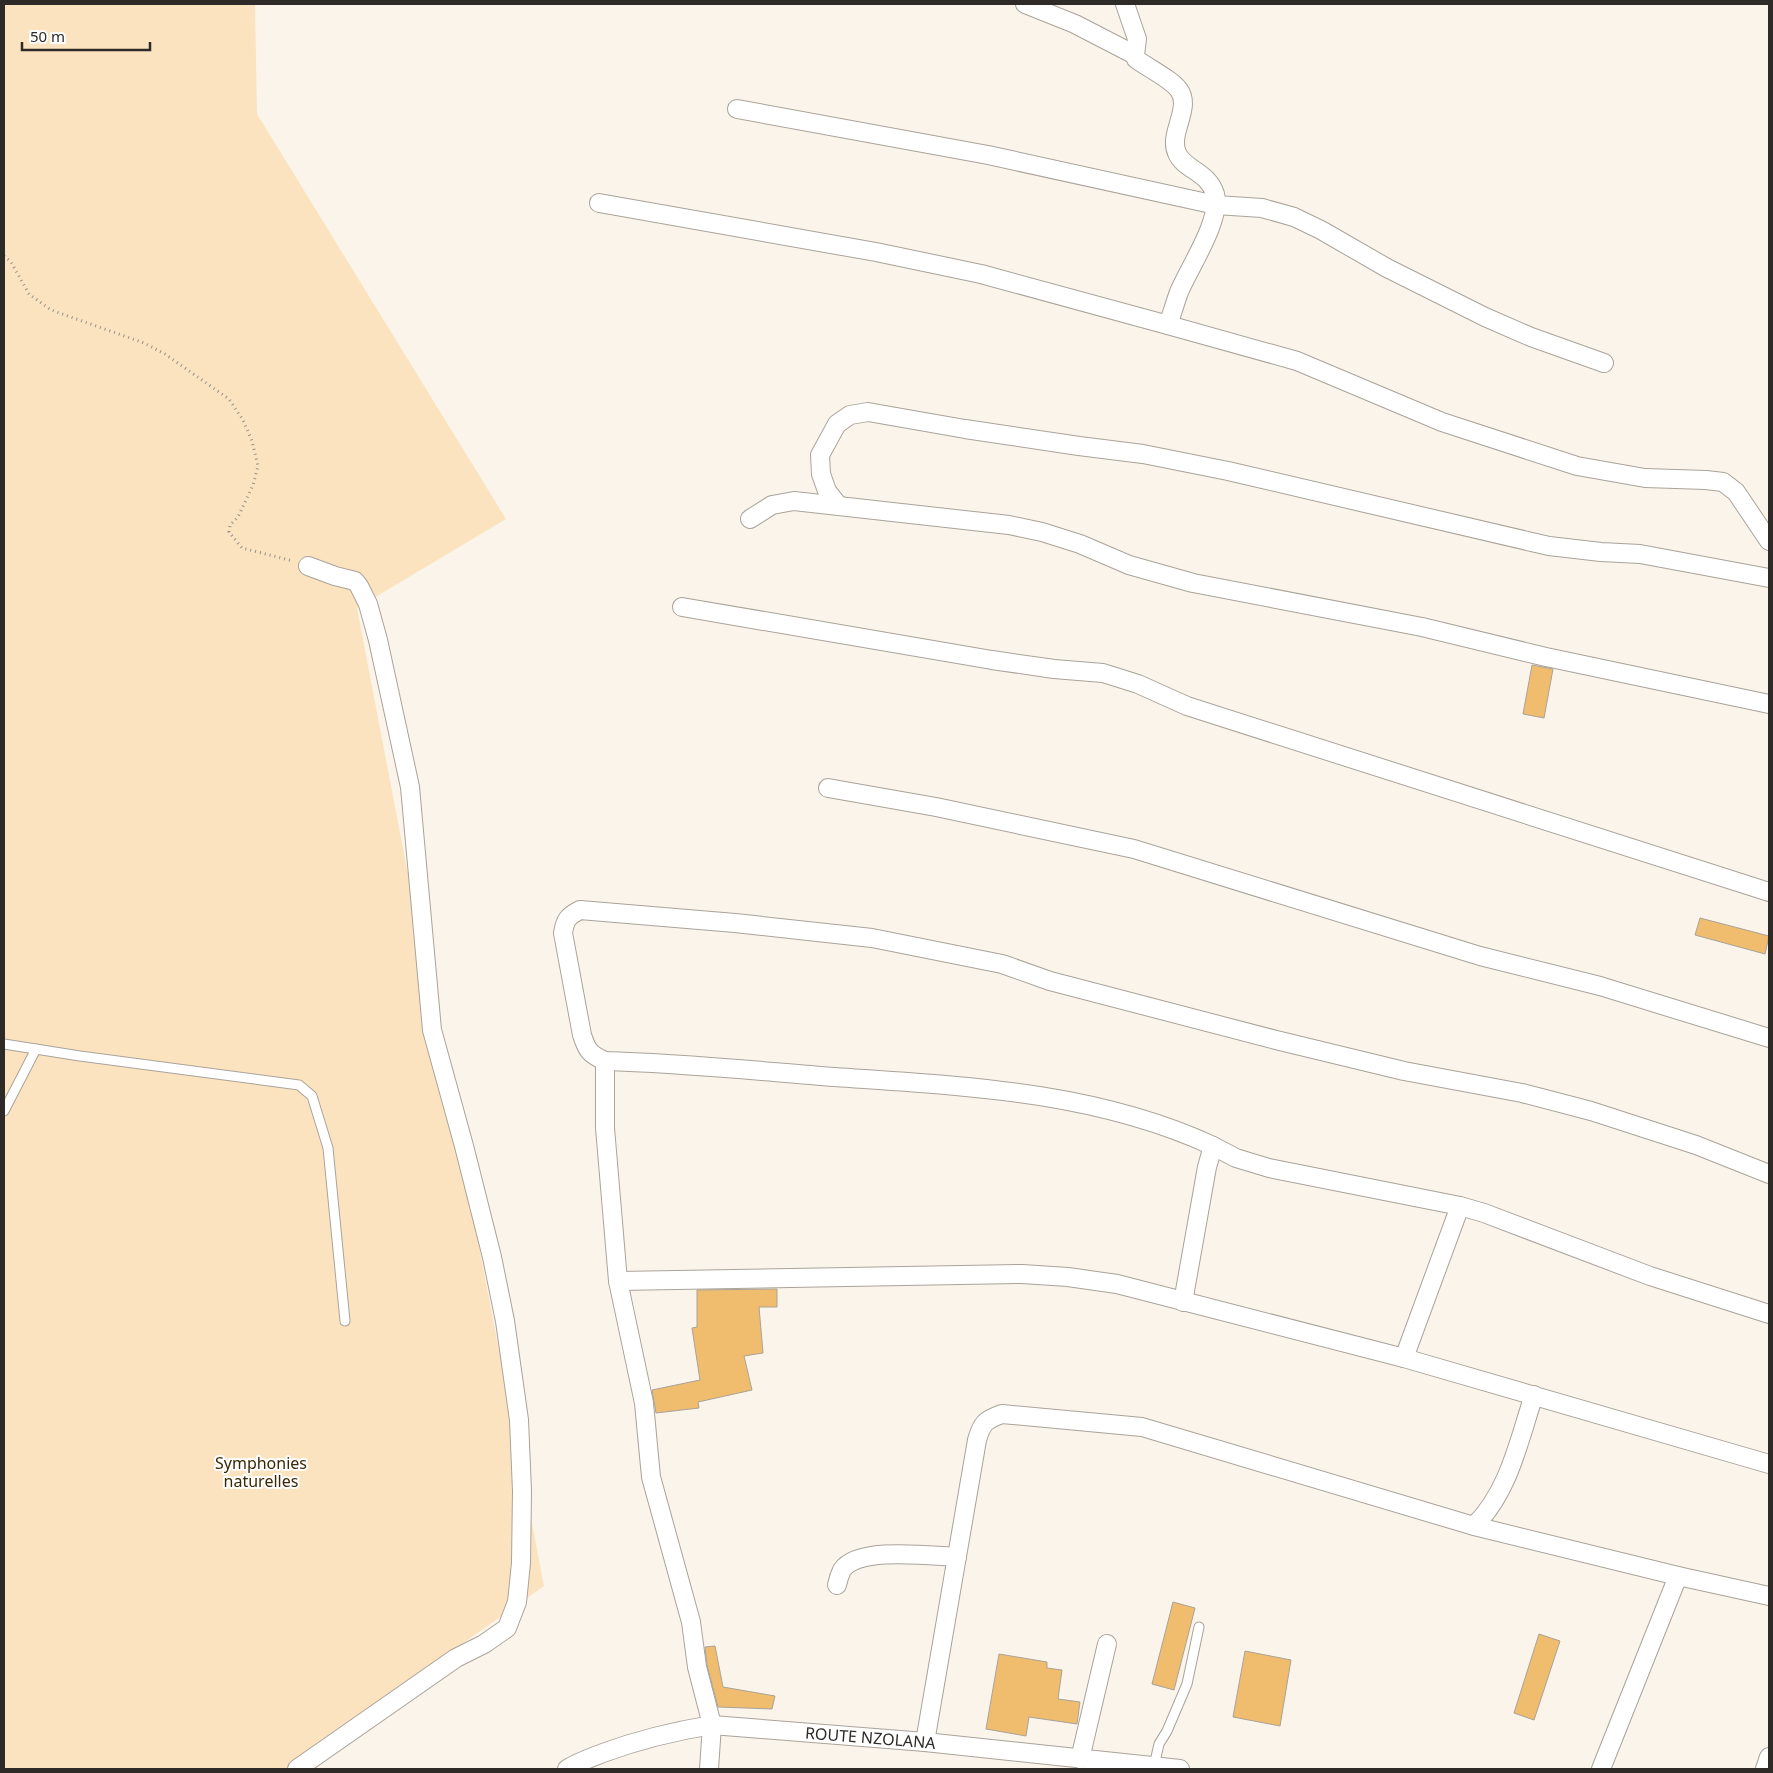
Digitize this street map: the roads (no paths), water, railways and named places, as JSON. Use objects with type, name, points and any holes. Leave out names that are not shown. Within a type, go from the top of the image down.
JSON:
[{"type":"street","points":[[1025,4],[1075,24],[1135,54]]},
{"type":"street","points":[[1125,4],[1137,39],[1136,59],[1179,90],[1183,100],[1175,141],[1176,153],[1183,161],[1204,176],[1215,194],[1216,205],[1210,226],[1178,293],[1168,325]]},
{"type":"street","points":[[737,109],[988,155],[1216,205],[1262,208],[1294,217],[1321,230],[1387,268],[1485,317],[1530,337],[1604,363]]},
{"type":"street","points":[[599,203],[886,254],[981,274],[1296,361],[1442,422],[1577,466],[1645,478],[1723,482],[1736,492],[1769,540]]},
{"type":"street","points":[[838,505],[827,491],[821,474],[820,455],[837,424],[850,415],[868,412],[965,429],[1142,454],[1228,471],[1549,546],[1640,554],[1769,578]]},
{"type":"street","points":[[750,519],[772,505],[794,501],[1000,524],[1042,532],[1080,544],[1130,565],[1193,583],[1422,627],[1769,704]]},
{"type":"street","points":[[297,1769],[456,1658],[484,1644],[507,1628],[517,1602],[521,1563],[522,1491],[518,1420],[505,1320],[492,1257],[432,1030],[410,787],[378,640],[368,604],[355,581],[308,566]]},
{"type":"street","points":[[682,607],[992,660],[1054,669],[1103,673],[1138,684],[1187,706],[1769,892]]},
{"type":"street","points":[[828,788],[936,806],[1134,849],[1480,956],[1600,986],[1769,1038]]},
{"type":"street","points":[[1769,1174],[1696,1146],[1582,1109],[1522,1093],[1404,1071],[1276,1040],[1050,981],[1002,964],[872,938],[735,923],[580,910],[569,915],[565,922],[563,933],[586,1046],[592,1056],[605,1061],[977,1087],[1113,1110],[1189,1136],[1236,1158],[1270,1168],[1460,1206],[1484,1213],[1650,1276],[1769,1314]]},
{"type":"street","points":[[605,1061],[605,1128],[618,1281],[644,1403],[651,1477],[691,1622],[697,1667],[712,1725],[709,1769]]},
{"type":"street","points":[[1182,1302],[1207,1167],[1213,1146]]},
{"type":"street","points":[[1404,1358],[1460,1206]]},
{"type":"street","points":[[618,1281],[1022,1274],[1068,1277],[1117,1284],[1404,1358],[1769,1464]]},
{"type":"street","points":[[1474,1526],[1491,1508],[1506,1480],[1534,1395]]},
{"type":"street","points":[[925,1742],[977,1440],[982,1426],[989,1419],[1002,1414],[1142,1427],[1474,1526],[1678,1576],[1769,1596]]},
{"type":"street","points":[[837,1585],[843,1569],[858,1559],[887,1554],[957,1557]]},
{"type":"street","points":[[1601,1769],[1678,1576]]},
{"type":"street","points":[[1080,1758],[1107,1644]]},
{"type":"street","name":"ROUTE NZOLANA","points":[[567,1769],[624,1745],[680,1730],[712,1725],[925,1742],[1180,1769]]},
{"type":"street","points":[[1765,1769],[1769,1758]]},
{"type":"lane","points":[[4,1044],[299,1085],[312,1096],[328,1148],[345,1321]]},
{"type":"lane","points":[[4,1110],[36,1049]]},
{"type":"lane","points":[[1154,1766],[1159,1744],[1167,1731],[1187,1684],[1199,1627]]},
{"type":"park label","name":"Symphonies naturelles","points":[[261,1472]]}]
